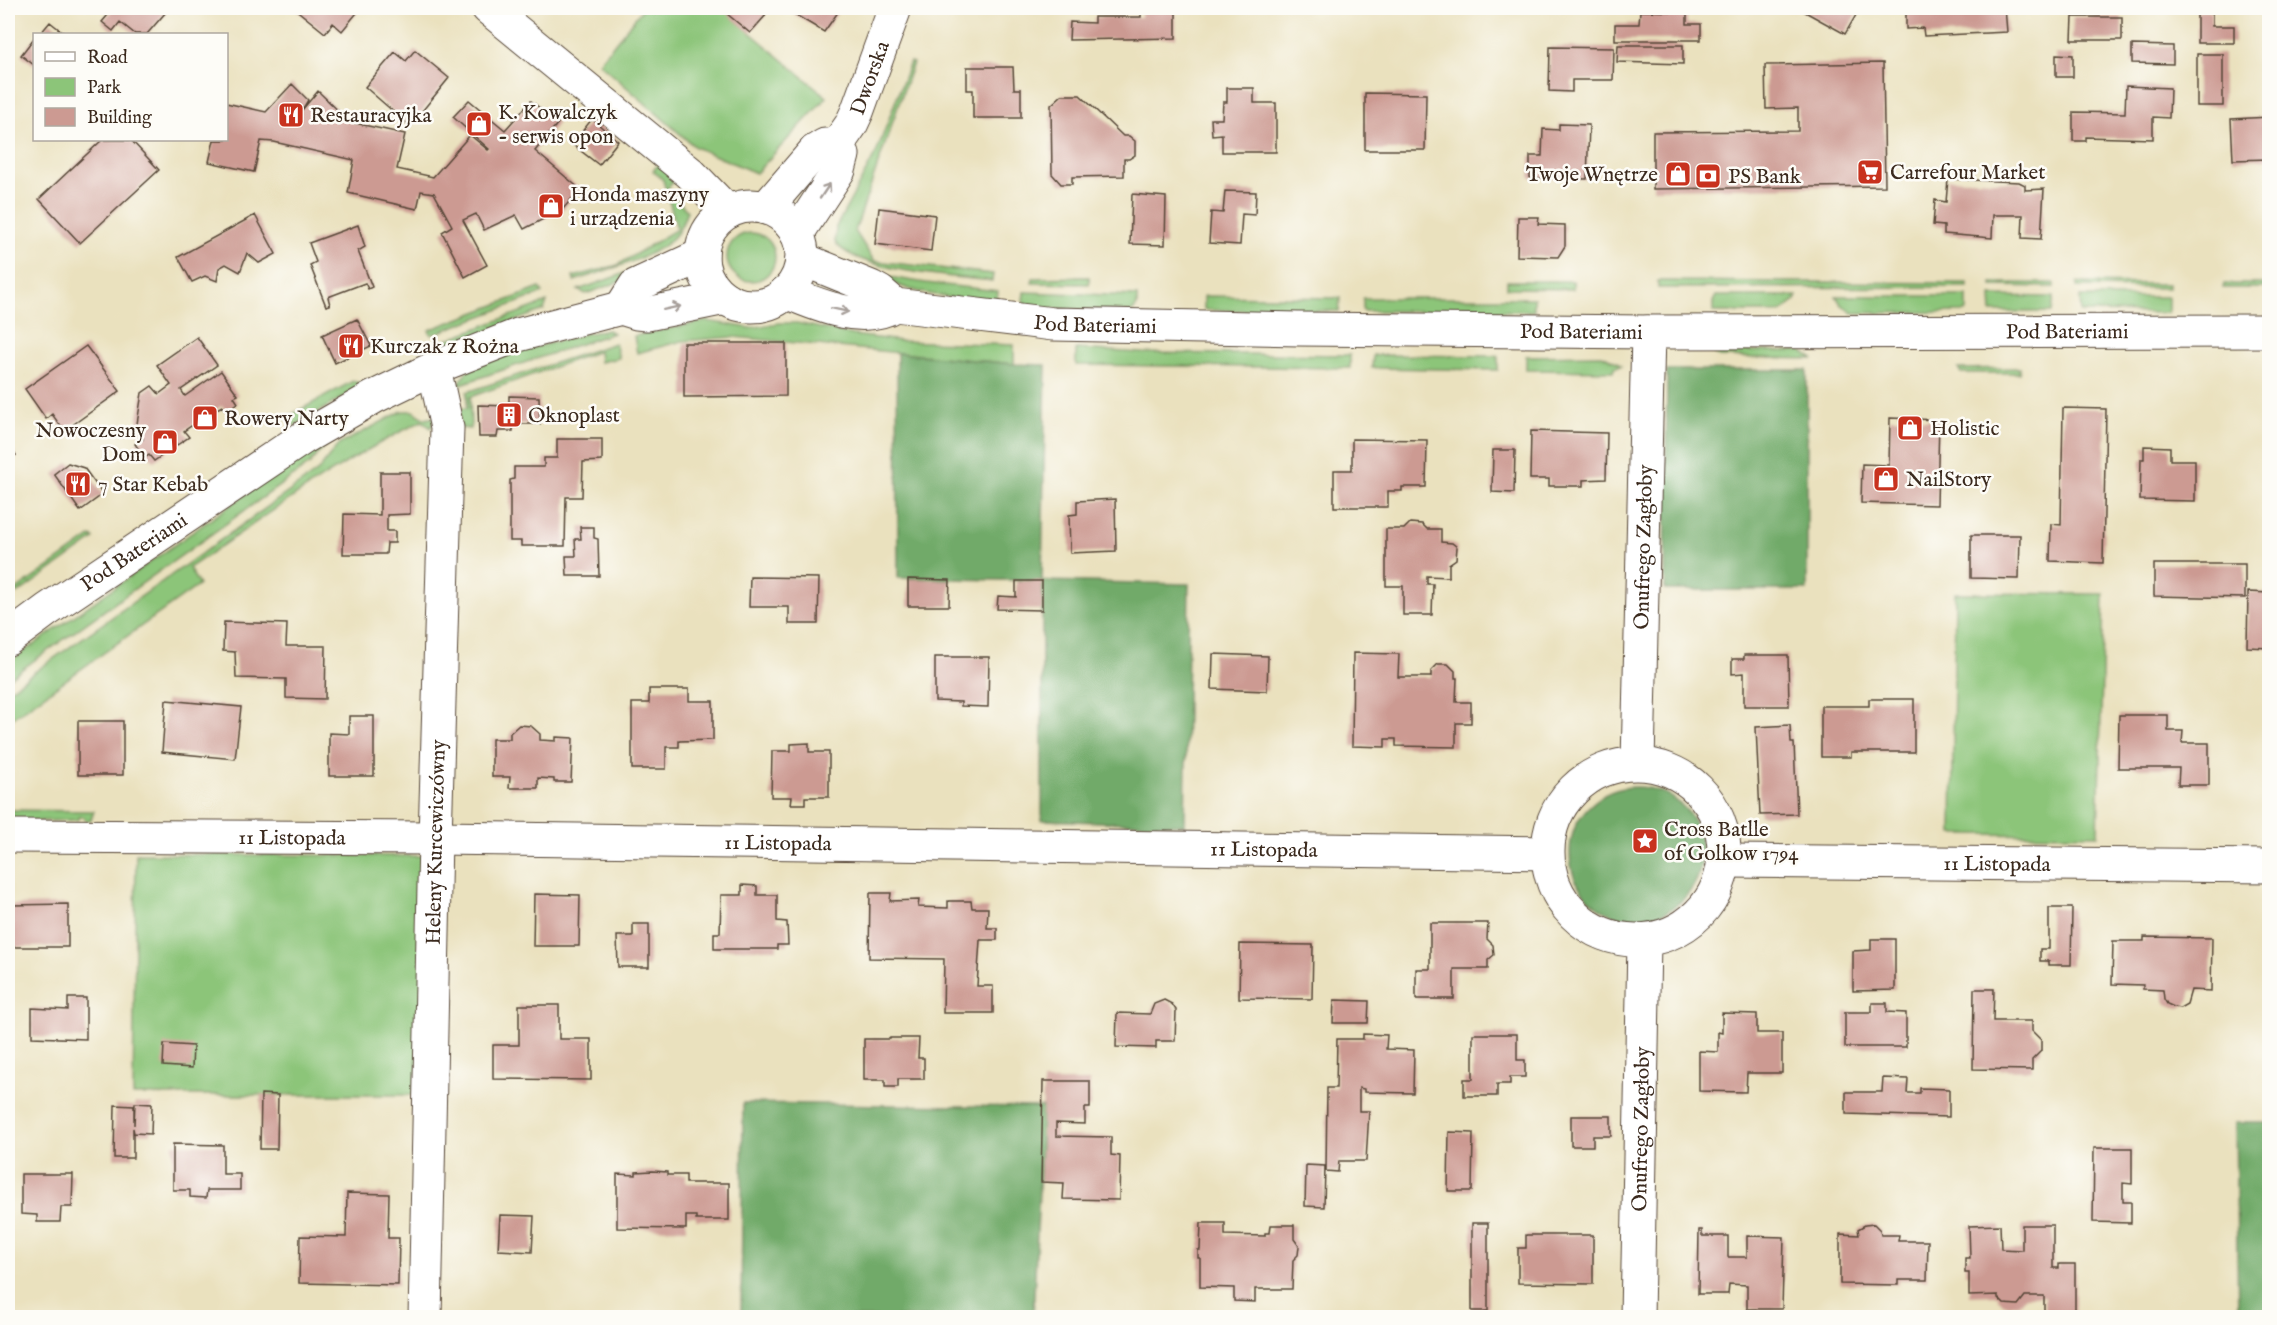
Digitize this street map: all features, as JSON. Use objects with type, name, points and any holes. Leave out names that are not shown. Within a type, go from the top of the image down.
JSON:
[{"type":"street","points":[[488,8],[690,173],[728,212]]},
{"type":"street","name":"Dworska","points":[[837,145],[857,112],[895,8]]},
{"type":"street","points":[[724,298],[709,281],[702,255],[709,230],[717,219],[740,207],[766,208],[815,151],[825,145],[837,145],[843,155],[839,170],[799,247],[796,279],[786,292]]},
{"type":"street","name":"Pod Bateriami","points":[[766,208],[788,221],[799,247],[880,292],[895,305]]},
{"type":"street","points":[[621,308],[629,292],[635,286],[702,255]]},
{"type":"street","name":"Pod Bateriami","points":[[8,639],[47,610],[303,438],[374,397],[434,368],[518,335],[621,308],[647,314],[724,298],[743,305],[758,305],[786,292],[841,311],[878,313],[895,305],[1053,324],[1648,332],[2270,331]]},
{"type":"street","name":"Onufrego Zagłoby","points":[[1638,763],[1648,332]]},
{"type":"street","name":"Heleny Kurcewiczówny","points":[[425,1317],[435,838],[447,428],[434,368]]},
{"type":"street","points":[[1638,763],[1668,770],[1691,782],[1711,804],[1722,829],[1725,861],[1713,898],[1683,928],[1644,941],[1603,935],[1577,919],[1561,900],[1547,853],[1553,820],[1570,792],[1599,772],[1638,763]]},
{"type":"street","name":"11 Listopada","points":[[8,836],[435,838],[1547,853]]},
{"type":"street","name":"11 Listopada","points":[[1725,861],[2270,866]]},
{"type":"street","name":"Onufrego Zagłoby","points":[[1636,1317],[1644,941]]},
{"type":"green space","points":[[643,8],[721,8],[827,97],[756,173],[695,147],[599,63]]},
{"type":"green space","points":[[910,62],[913,63],[855,231],[874,261],[993,274],[992,281],[932,275],[884,266],[846,252],[835,242],[836,227],[877,151]]},
{"type":"green space","points":[[659,163],[677,177],[668,188],[687,211],[677,233],[664,246],[653,252],[626,264],[574,281],[573,277],[618,265],[677,229],[663,180],[653,171]]},
{"type":"green space","points":[[746,233],[756,233],[768,240],[775,252],[775,262],[768,274],[756,281],[746,281],[731,270],[727,262],[727,252],[738,237]]},
{"type":"green space","points":[[642,267],[624,280],[586,294],[578,290]]},
{"type":"green space","points":[[877,275],[998,291],[997,298],[992,303],[933,295],[890,282]]},
{"type":"green space","points":[[1089,277],[1089,284],[1032,283],[1033,278]]},
{"type":"green space","points":[[1507,281],[1573,281],[1573,289],[1507,288]]},
{"type":"green space","points":[[1658,281],[1968,283],[1968,287],[1658,288]]},
{"type":"green space","points":[[1992,283],[2054,283],[2054,287],[1992,286]]},
{"type":"green space","points":[[2077,283],[2168,284],[2168,288],[2077,287]]},
{"type":"green space","points":[[2224,284],[2269,284],[2269,288],[2223,288]]},
{"type":"green space","points":[[540,288],[543,293],[431,335],[429,330]]},
{"type":"green space","points":[[1024,292],[1137,296],[1137,306],[1132,312],[1027,307],[1023,301]]},
{"type":"green space","points":[[1204,296],[1340,298],[1339,311],[1206,310],[1204,309]]},
{"type":"green space","points":[[1716,296],[1797,296],[1794,302],[1781,312],[1713,312],[1713,302]]},
{"type":"green space","points":[[1836,296],[1967,296],[1967,310],[1966,312],[1853,313],[1841,304]]},
{"type":"green space","points":[[1991,296],[2054,297],[2052,312],[1992,312]]},
{"type":"green space","points":[[2080,297],[2168,297],[2168,311],[2167,313],[2081,312]]},
{"type":"green space","points":[[1363,298],[1534,298],[1534,311],[1363,311]]},
{"type":"green space","points":[[547,302],[544,310],[442,348],[435,344]]},
{"type":"green space","points":[[707,321],[750,328],[779,323],[797,323],[853,335],[901,341],[1014,345],[1014,364],[734,337],[682,341],[637,353],[634,336]]},
{"type":"green space","points":[[608,330],[613,333],[458,385],[467,371],[492,359],[584,334]]},
{"type":"green space","points":[[615,343],[619,358],[600,362],[599,351],[470,397],[471,429],[460,428],[459,409],[467,408],[467,392]]},
{"type":"green space","points":[[1076,349],[1143,353],[1350,355],[1350,368],[1076,365]]},
{"type":"green space","points":[[1714,351],[1802,351],[1813,359],[1719,357]]},
{"type":"green space","points":[[897,353],[1046,365],[1042,581],[898,578]]},
{"type":"green space","points":[[1373,355],[1498,356],[1498,370],[1372,368]]},
{"type":"green space","points":[[1602,355],[1621,366],[1615,367],[1613,371],[1526,370],[1526,356]]},
{"type":"green space","points":[[2020,368],[2019,373],[1961,373],[1958,369]]},
{"type":"green space","points":[[1667,370],[1807,370],[1807,590],[1665,590]]},
{"type":"green space","points":[[353,381],[359,383],[361,387],[294,426],[285,418]]},
{"type":"green space","points":[[402,411],[414,411],[425,419],[435,417],[431,428],[422,421],[361,454],[303,490],[189,568],[199,585],[8,721],[8,691],[318,471],[338,445]]},
{"type":"green space","points":[[328,442],[310,464],[8,679],[8,663],[283,468]]},
{"type":"green space","points":[[92,536],[94,539],[17,594],[15,591]]},
{"type":"green space","points":[[1042,581],[1189,584],[1185,825],[1042,820]]},
{"type":"green space","points":[[1955,593],[2104,594],[2098,835],[1952,834]]},
{"type":"green space","points":[[1636,787],[1661,792],[1683,806],[1697,828],[1702,853],[1697,878],[1683,900],[1661,914],[1636,919],[1611,914],[1589,900],[1575,878],[1570,853],[1575,828],[1589,806],[1611,792]]},
{"type":"green space","points":[[8,810],[94,811],[91,820],[86,821],[84,817],[79,817],[77,820],[8,822]]},
{"type":"green space","points":[[136,854],[426,856],[425,1095],[133,1095]]},
{"type":"green space","points":[[743,1103],[1043,1107],[1033,1317],[741,1318]]},
{"type":"green space","points":[[2235,1122],[2269,1122],[2269,1317],[2238,1317]]},
{"type":"building","points":[[114,8],[161,8],[166,12],[148,33],[134,33],[120,22],[113,31],[102,22]]},
{"type":"building","points":[[294,8],[361,8],[342,31],[333,23],[325,33]]},
{"type":"building","points":[[720,8],[757,8],[766,15],[750,33]]},
{"type":"building","points":[[791,8],[841,8],[824,32],[789,11]]},
{"type":"building","points":[[1141,8],[1176,8],[1176,38],[1069,40],[1070,22],[1094,23],[1094,17],[1141,17]]},
{"type":"building","points":[[1798,8],[1860,8],[1845,34]]},
{"type":"building","points":[[1906,8],[2005,8],[2007,32],[1924,36],[1923,28],[1906,29]]},
{"type":"building","points":[[2233,8],[2262,8],[2262,10],[2233,10]]},
{"type":"building","points":[[1640,11],[1687,12],[1687,24],[1701,24],[1701,40],[1615,40],[1615,24],[1639,24]]},
{"type":"building","points":[[2197,11],[2212,11],[2212,26],[2234,26],[2234,43],[2197,43]]},
{"type":"building","points":[[2073,17],[2122,17],[2122,40],[2072,40]]},
{"type":"building","points":[[50,22],[64,33],[41,33]]},
{"type":"building","points":[[33,39],[33,64],[21,55]]},
{"type":"building","points":[[1618,45],[1683,45],[1683,64],[1617,62]]},
{"type":"building","points":[[2132,45],[2173,46],[2173,64],[2132,63]]},
{"type":"building","points":[[1550,47],[1614,48],[1613,80],[1572,80],[1572,92],[1549,91]]},
{"type":"building","points":[[415,50],[449,78],[410,126],[365,87],[395,52],[406,61]]},
{"type":"building","points":[[2056,54],[2073,55],[2073,77],[2056,77]]},
{"type":"building","points":[[2197,54],[2223,54],[2223,106],[2197,106]]},
{"type":"building","points":[[1883,63],[1885,186],[1653,189],[1653,132],[1798,131],[1798,108],[1766,109],[1765,65]]},
{"type":"building","points":[[967,67],[1013,67],[1014,89],[1021,89],[1021,118],[973,118],[973,90],[967,90]]},
{"type":"building","points":[[292,84],[308,100],[302,110],[318,91],[350,122],[405,134],[397,169],[433,177],[470,135],[489,149],[453,117],[469,100],[505,130],[531,101],[558,123],[535,151],[580,189],[563,209],[524,229],[516,215],[484,230],[476,214],[463,220],[487,265],[465,277],[442,232],[452,226],[434,193],[421,191],[417,209],[348,193],[354,160],[274,142],[261,141],[254,172],[209,162],[214,141],[228,141],[228,103],[266,112]]},
{"type":"building","points":[[2126,86],[2170,88],[2169,118],[2153,117],[2153,139],[2086,137],[2086,141],[2073,141],[2073,112],[2125,113]]},
{"type":"building","points":[[1227,88],[1254,88],[1254,103],[1276,103],[1276,152],[1222,152],[1222,134],[1212,135],[1211,119],[1222,119],[1223,102],[1227,102]]},
{"type":"building","points":[[1365,93],[1426,94],[1425,150],[1365,150]]},
{"type":"building","points":[[1062,95],[1080,95],[1123,136],[1129,136],[1135,141],[1135,155],[1124,159],[1124,176],[1072,177],[1072,184],[1061,184],[1052,174],[1051,105]]},
{"type":"building","points":[[2270,117],[2270,159],[2233,160],[2231,119]]},
{"type":"building","points":[[592,119],[618,141],[599,165],[572,144]]},
{"type":"building","points":[[1559,124],[1589,125],[1587,179],[1530,178],[1530,156],[1542,156],[1543,129],[1559,130]]},
{"type":"building","points":[[101,141],[132,141],[159,170],[80,243],[39,199]]},
{"type":"building","points":[[1948,179],[2019,182],[2025,185],[2025,190],[2044,189],[2041,239],[2022,238],[2023,215],[1993,215],[1992,238],[1944,234],[1944,226],[1933,225],[1935,200],[1946,202]]},
{"type":"building","points":[[1225,191],[1256,192],[1255,215],[1242,214],[1240,245],[1209,243],[1211,212],[1223,213]]},
{"type":"building","points":[[1132,194],[1166,197],[1165,245],[1130,244]]},
{"type":"building","points":[[879,208],[935,215],[931,251],[875,244]]},
{"type":"building","points":[[255,215],[276,254],[259,263],[247,253],[240,272],[226,264],[219,268],[217,281],[205,276],[192,282],[178,257]]},
{"type":"building","points":[[1518,217],[1539,217],[1538,224],[1565,225],[1565,246],[1558,257],[1517,256]]},
{"type":"building","points":[[358,225],[365,247],[358,251],[372,287],[368,289],[365,283],[328,297],[330,305],[326,306],[310,265],[316,262],[309,243]]},
{"type":"building","points":[[357,319],[371,346],[335,363],[322,335]]},
{"type":"building","points":[[197,337],[217,365],[181,390],[185,396],[221,371],[238,395],[234,397],[238,403],[226,411],[222,406],[210,413],[214,419],[202,428],[197,422],[184,431],[189,437],[177,445],[173,439],[163,447],[167,452],[154,461],[149,455],[145,458],[135,444],[143,439],[136,430],[142,393],[152,386],[159,394],[171,385],[157,365]]},
{"type":"building","points":[[684,343],[786,343],[786,396],[684,397]]},
{"type":"building","points":[[86,346],[120,391],[64,431],[52,414],[46,419],[25,389]]},
{"type":"building","name":"Oknoplast","points":[[509,396],[539,397],[540,424],[513,424],[513,431],[498,431],[497,437],[479,437],[478,405],[509,406]]},
{"type":"building","points":[[2063,408],[2106,409],[2103,563],[2050,561],[2051,524],[2061,525]]},
{"type":"building","points":[[1890,418],[1939,420],[1937,505],[1861,503],[1862,464],[1889,465]]},
{"type":"building","points":[[1531,431],[1607,433],[1606,479],[1583,480],[1583,486],[1549,486],[1549,479],[1530,479]]},
{"type":"building","points":[[557,439],[602,439],[602,461],[583,462],[582,497],[566,497],[565,546],[521,546],[521,541],[510,541],[510,480],[514,479],[514,467],[544,467],[544,458],[557,458]]},
{"type":"building","points":[[1352,439],[1427,440],[1426,487],[1402,487],[1402,491],[1388,491],[1388,507],[1334,507],[1334,470],[1352,470]]},
{"type":"building","points":[[8,443],[16,455],[8,461]]},
{"type":"building","points":[[2144,446],[2170,447],[2170,460],[2195,460],[2195,501],[2140,500],[2141,459],[2144,459]]},
{"type":"building","points":[[1493,450],[1515,450],[1514,493],[1492,492]]},
{"type":"building","name":"7 Star Kebab","points":[[68,463],[84,468],[103,494],[80,511],[54,474]]},
{"type":"building","points":[[380,472],[410,472],[410,514],[387,515],[387,531],[395,531],[395,543],[387,543],[386,554],[343,554],[344,514],[380,515]]},
{"type":"building","points":[[1115,499],[1116,551],[1070,553],[1069,515],[1077,514],[1077,501]]},
{"type":"building","points":[[1410,523],[1422,524],[1427,529],[1441,529],[1441,542],[1452,543],[1457,547],[1456,559],[1449,564],[1449,577],[1427,576],[1427,584],[1433,584],[1432,615],[1403,615],[1403,586],[1386,586],[1386,529],[1404,529]]},
{"type":"building","points":[[580,527],[594,527],[594,538],[598,539],[599,576],[567,576],[566,556],[576,556],[575,539],[581,539]]},
{"type":"building","points":[[1971,535],[2020,535],[2019,579],[1971,578]]},
{"type":"building","points":[[2154,564],[2245,564],[2245,598],[2154,596]]},
{"type":"building","points":[[750,577],[819,578],[818,624],[789,624],[789,607],[749,607]]},
{"type":"building","points":[[908,579],[950,580],[949,606],[908,606]]},
{"type":"building","points":[[1016,581],[1042,581],[1042,610],[997,609],[998,596],[1016,597]]},
{"type":"building","points":[[2248,592],[2270,593],[2270,648],[2247,647]]},
{"type":"building","points":[[224,622],[287,624],[286,646],[326,646],[325,699],[286,698],[286,679],[236,678],[235,652],[223,651]]},
{"type":"building","points":[[1353,653],[1399,654],[1398,677],[1431,677],[1431,671],[1438,664],[1448,664],[1455,671],[1455,678],[1457,678],[1456,702],[1471,702],[1471,723],[1456,723],[1456,747],[1396,746],[1396,739],[1385,739],[1385,747],[1352,746]]},
{"type":"building","points":[[1213,654],[1268,656],[1267,691],[1212,689]]},
{"type":"building","points":[[1744,655],[1788,655],[1789,706],[1744,706],[1744,673],[1732,674],[1732,659],[1744,659]]},
{"type":"building","points":[[935,657],[989,657],[988,707],[961,706],[961,702],[935,701]]},
{"type":"building","points":[[649,689],[689,689],[689,701],[713,701],[713,740],[679,741],[679,747],[666,747],[666,769],[632,769],[632,703],[649,703]]},
{"type":"building","points":[[1869,699],[1914,699],[1914,752],[1851,752],[1851,757],[1821,757],[1821,706],[1869,706]]},
{"type":"building","points":[[166,700],[241,707],[235,759],[162,752]]},
{"type":"building","points":[[2119,715],[2168,715],[2168,731],[2183,731],[2182,743],[2209,743],[2209,785],[2178,785],[2179,768],[2118,768]]},
{"type":"building","points":[[349,716],[374,716],[374,776],[329,776],[329,733],[349,734]]},
{"type":"building","points":[[78,721],[123,721],[123,775],[78,775]]},
{"type":"building","points":[[519,725],[531,726],[540,734],[540,740],[556,741],[556,737],[573,738],[571,782],[554,782],[554,779],[538,778],[538,788],[509,788],[510,777],[492,777],[492,739],[510,739],[510,733]]},
{"type":"building","points":[[1790,725],[1791,743],[1794,743],[1797,814],[1760,815],[1756,727]]},
{"type":"building","points":[[809,743],[809,752],[829,752],[829,797],[805,797],[805,804],[791,804],[792,797],[771,797],[772,751],[791,751],[791,744]]},
{"type":"building","points":[[742,885],[757,886],[757,895],[777,895],[777,921],[787,922],[788,945],[777,945],[777,949],[714,949],[714,933],[720,933],[721,895],[742,895]]},
{"type":"building","points":[[870,893],[891,893],[890,901],[919,900],[918,907],[948,908],[948,901],[971,901],[972,908],[988,908],[987,928],[997,928],[997,940],[980,940],[977,986],[993,986],[993,1013],[943,1013],[944,959],[869,958]]},
{"type":"building","points":[[534,894],[580,895],[579,946],[533,946]]},
{"type":"building","points":[[68,904],[68,947],[11,947],[11,905]]},
{"type":"building","points":[[2049,908],[2072,908],[2071,965],[2049,965],[2049,961],[2040,961],[2040,949],[2049,949]]},
{"type":"building","points":[[1430,923],[1488,923],[1487,939],[1493,945],[1494,955],[1488,960],[1488,969],[1454,969],[1454,999],[1416,999],[1416,969],[1430,969]]},
{"type":"building","points":[[633,924],[649,924],[649,967],[618,967],[617,936],[633,936]]},
{"type":"building","points":[[2144,937],[2212,938],[2211,991],[2191,990],[2187,1004],[2180,1008],[2167,1004],[2163,990],[2143,989],[2143,985],[2112,984],[2113,941],[2144,941]]},
{"type":"building","points":[[1871,939],[1895,939],[1895,990],[1853,991],[1853,951],[1871,950]]},
{"type":"building","points":[[1240,944],[1313,945],[1312,999],[1239,998]]},
{"type":"building","points":[[1974,989],[1994,989],[1993,1021],[2032,1021],[2032,1031],[2041,1040],[2041,1051],[2032,1060],[2032,1070],[1973,1069]]},
{"type":"building","points":[[68,998],[86,998],[86,1039],[32,1037],[32,1008],[68,1010]]},
{"type":"building","points":[[1164,1000],[1172,1004],[1176,1010],[1175,1041],[1156,1041],[1156,1048],[1116,1047],[1117,1013],[1150,1014],[1154,1004]]},
{"type":"building","points":[[1334,1000],[1369,1001],[1368,1023],[1333,1023]]},
{"type":"building","points":[[1872,1003],[1887,1003],[1887,1012],[1906,1013],[1906,1047],[1845,1047],[1845,1012],[1872,1012]]},
{"type":"building","points":[[519,1005],[559,1005],[559,1039],[591,1039],[591,1080],[493,1079],[493,1045],[519,1045]]},
{"type":"building","points":[[1722,1013],[1757,1014],[1757,1033],[1782,1033],[1782,1073],[1747,1073],[1746,1092],[1699,1091],[1699,1051],[1718,1052],[1718,1032],[1722,1033]]},
{"type":"building","points":[[1363,1034],[1387,1035],[1386,1049],[1414,1050],[1413,1093],[1364,1092],[1364,1089],[1359,1088],[1359,1111],[1369,1111],[1366,1161],[1339,1161],[1338,1172],[1326,1171],[1327,1088],[1336,1088],[1337,1039],[1363,1039]]},
{"type":"building","points":[[1473,1034],[1517,1034],[1517,1060],[1525,1060],[1525,1077],[1510,1077],[1510,1084],[1497,1084],[1497,1096],[1464,1096],[1464,1079],[1473,1079]]},
{"type":"building","points":[[919,1038],[918,1058],[924,1058],[924,1079],[898,1079],[898,1087],[885,1087],[885,1080],[864,1080],[864,1039]]},
{"type":"building","points":[[164,1044],[193,1046],[192,1068],[163,1066]]},
{"type":"building","points":[[1883,1078],[1908,1079],[1907,1093],[1920,1093],[1920,1088],[1949,1089],[1949,1117],[1846,1114],[1846,1092],[1882,1092]]},
{"type":"building","points":[[1043,1081],[1090,1081],[1090,1108],[1085,1108],[1085,1124],[1056,1123],[1056,1136],[1111,1137],[1111,1155],[1120,1156],[1119,1200],[1063,1199],[1064,1183],[1041,1182]]},
{"type":"building","points":[[261,1094],[278,1095],[277,1149],[260,1149]]},
{"type":"building","points":[[135,1103],[152,1104],[151,1134],[134,1133],[133,1128],[133,1158],[114,1158],[115,1105],[134,1106],[134,1125]]},
{"type":"building","points":[[1571,1116],[1611,1116],[1611,1136],[1593,1136],[1593,1146],[1571,1146]]},
{"type":"building","points":[[1449,1132],[1473,1133],[1472,1191],[1448,1191]]},
{"type":"building","points":[[173,1144],[223,1145],[223,1174],[240,1174],[240,1190],[207,1190],[206,1198],[190,1197],[190,1190],[173,1190]]},
{"type":"building","points":[[2094,1148],[2132,1148],[2132,1184],[2123,1183],[2123,1202],[2131,1202],[2131,1223],[2093,1222]]},
{"type":"building","points":[[1306,1165],[1325,1166],[1324,1207],[1305,1206]]},
{"type":"building","points":[[636,1172],[667,1172],[667,1175],[686,1175],[686,1183],[729,1183],[729,1220],[696,1220],[696,1216],[686,1216],[686,1229],[617,1228],[617,1174],[636,1175]]},
{"type":"building","points":[[21,1174],[73,1174],[72,1207],[61,1207],[60,1222],[37,1222],[37,1215],[21,1214]]},
{"type":"building","points":[[347,1193],[389,1194],[388,1238],[399,1238],[398,1285],[299,1283],[300,1236],[346,1237]]},
{"type":"building","points":[[500,1215],[534,1216],[532,1252],[498,1250]]},
{"type":"building","points":[[1201,1223],[1225,1223],[1225,1235],[1265,1236],[1265,1233],[1270,1233],[1271,1225],[1294,1225],[1294,1239],[1299,1246],[1298,1255],[1293,1260],[1292,1289],[1255,1289],[1255,1302],[1234,1301],[1234,1288],[1200,1287],[1198,1250],[1200,1250]]},
{"type":"building","points":[[1472,1223],[1488,1223],[1488,1311],[1472,1311]]},
{"type":"building","points":[[1874,1224],[1880,1230],[1881,1235],[1899,1235],[1898,1241],[1928,1241],[1927,1280],[1898,1280],[1898,1285],[1840,1284],[1840,1234],[1859,1235],[1858,1229]]},
{"type":"building","points":[[2000,1225],[2001,1249],[2022,1250],[2022,1225],[2053,1225],[2053,1268],[2059,1268],[2059,1264],[2075,1264],[2075,1318],[2044,1318],[2044,1296],[2025,1296],[2018,1305],[2004,1304],[1998,1295],[1969,1296],[1969,1273],[1965,1273],[1965,1258],[1970,1258],[1969,1226]]},
{"type":"building","points":[[1699,1230],[1702,1230],[1702,1236],[1728,1236],[1728,1257],[1747,1257],[1747,1236],[1784,1237],[1782,1309],[1747,1309],[1747,1285],[1729,1284],[1728,1294],[1698,1294]]},
{"type":"building","points":[[1526,1235],[1593,1235],[1593,1284],[1518,1283],[1518,1248],[1526,1248]]},
{"type":"place","name":"Restauracyjka","points":[[291,115]]},
{"type":"place","name":"K. Kowalczyk - serwis opon","points":[[479,124]]},
{"type":"place","name":"Carrefour Market","points":[[1870,172]]},
{"type":"place","name":"Twoje Wnętrze","points":[[1678,174]]},
{"type":"place","name":"PS Bank","points":[[1708,176]]},
{"type":"place","name":"Honda maszyny i urządzenia","points":[[551,206]]},
{"type":"place","name":"Kurczak z Rożna","points":[[351,346]]},
{"type":"place","name":"Oknoplast","points":[[509,415]]},
{"type":"place","name":"Rowery Narty","points":[[205,418]]},
{"type":"place","name":"Holistic","points":[[1910,428]]},
{"type":"place","name":"Nowoczesny Dom","points":[[165,442]]},
{"type":"place","name":"NailStory","points":[[1886,479]]},
{"type":"place","name":"7 Star Kebab","points":[[78,484]]},
{"type":"place","name":"Cross Batlle of Golkow 1794","points":[[1645,841]]}]
